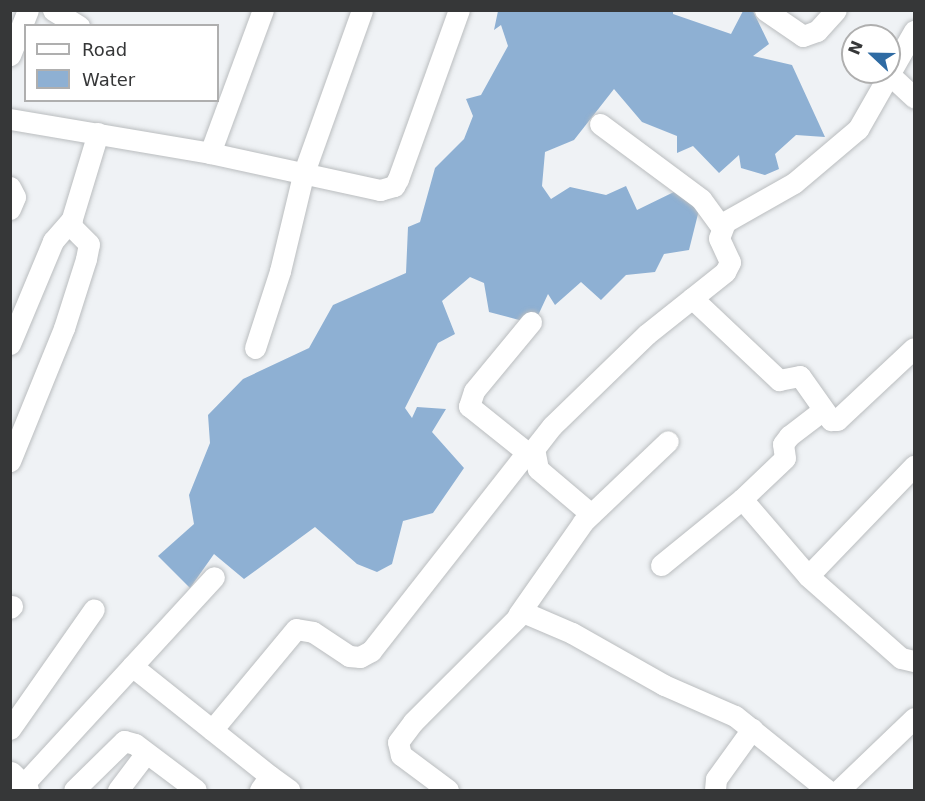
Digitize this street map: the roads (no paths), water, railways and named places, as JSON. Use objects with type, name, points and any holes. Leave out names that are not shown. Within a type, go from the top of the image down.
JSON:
[{"type":"street","points":[[10,55],[28,10]]},
{"type":"street","points":[[53,10],[76,24]]},
{"type":"street","points":[[210,153],[263,10]]},
{"type":"street","points":[[255,348],[278,280],[303,175],[362,10]]},
{"type":"street","points":[[10,119],[210,153],[380,190],[394,186],[459,10]]},
{"type":"street","points":[[765,10],[803,36],[817,31],[836,10]]},
{"type":"street","points":[[901,56],[915,31]]},
{"type":"street","points":[[721,227],[794,183],[843,145],[866,118],[885,84]]},
{"type":"street","points":[[900,84],[915,97]]},
{"type":"street","points":[[212,730],[296,629],[313,632],[349,656],[360,657],[371,651],[552,426],[647,334],[729,267],[719,238],[721,227],[701,199],[600,124]]},
{"type":"street","points":[[10,461],[64,328],[86,259],[89,244],[73,230],[72,219],[98,133]]},
{"type":"street","points":[[10,188],[15,197],[10,209]]},
{"type":"street","points":[[10,344],[53,241],[72,219]]},
{"type":"street","points":[[692,298],[779,380],[798,374],[831,420],[837,420],[915,348]]},
{"type":"street","points":[[531,322],[474,391],[469,406],[530,455],[538,468],[591,514]]},
{"type":"street","points":[[661,565],[742,499],[785,458],[783,444],[789,436],[823,410]]},
{"type":"street","points":[[448,790],[425,784],[401,755],[398,742],[518,615],[591,514],[668,441]]},
{"type":"street","points":[[808,576],[915,466]]},
{"type":"street","points":[[742,499],[808,576],[901,658],[915,661]]},
{"type":"street","points":[[19,784],[214,577]]},
{"type":"street","points":[[10,729],[94,609]]},
{"type":"street","points":[[518,615],[531,613],[572,633],[664,685],[719,707],[752,729],[827,790]]},
{"type":"street","points":[[132,666],[212,730],[265,783],[289,790]]},
{"type":"street","points":[[839,790],[915,718]]},
{"type":"street","points":[[715,790],[716,779],[752,729]]},
{"type":"street","points":[[74,790],[119,744],[130,742],[196,790]]},
{"type":"street","points":[[118,790],[146,753]]},
{"type":"water","points":[[498,11],[673,11],[673,14],[731,34],[743,11],[753,11],[769,44],[753,56],[792,65],[825,137],[796,135],[775,154],[779,169],[765,175],[741,168],[739,155],[719,173],[693,146],[677,153],[677,136],[642,122],[614,89],[574,140],[545,152],[542,186],[551,199],[570,187],[606,195],[626,186],[637,210],[678,190],[699,210],[689,250],[664,254],[655,272],[626,275],[601,300],[581,282],[555,305],[548,294],[534,324],[489,312],[484,283],[470,277],[442,301],[455,334],[438,343],[405,408],[412,418],[417,407],[446,409],[432,432],[464,468],[433,513],[403,521],[392,564],[377,572],[357,564],[315,527],[244,579],[214,554],[190,588],[158,556],[194,524],[189,495],[210,443],[208,415],[243,379],[309,348],[333,305],[406,273],[408,227],[420,222],[435,168],[464,139],[473,116],[466,99],[481,95],[508,46],[501,25],[494,30]]}]
